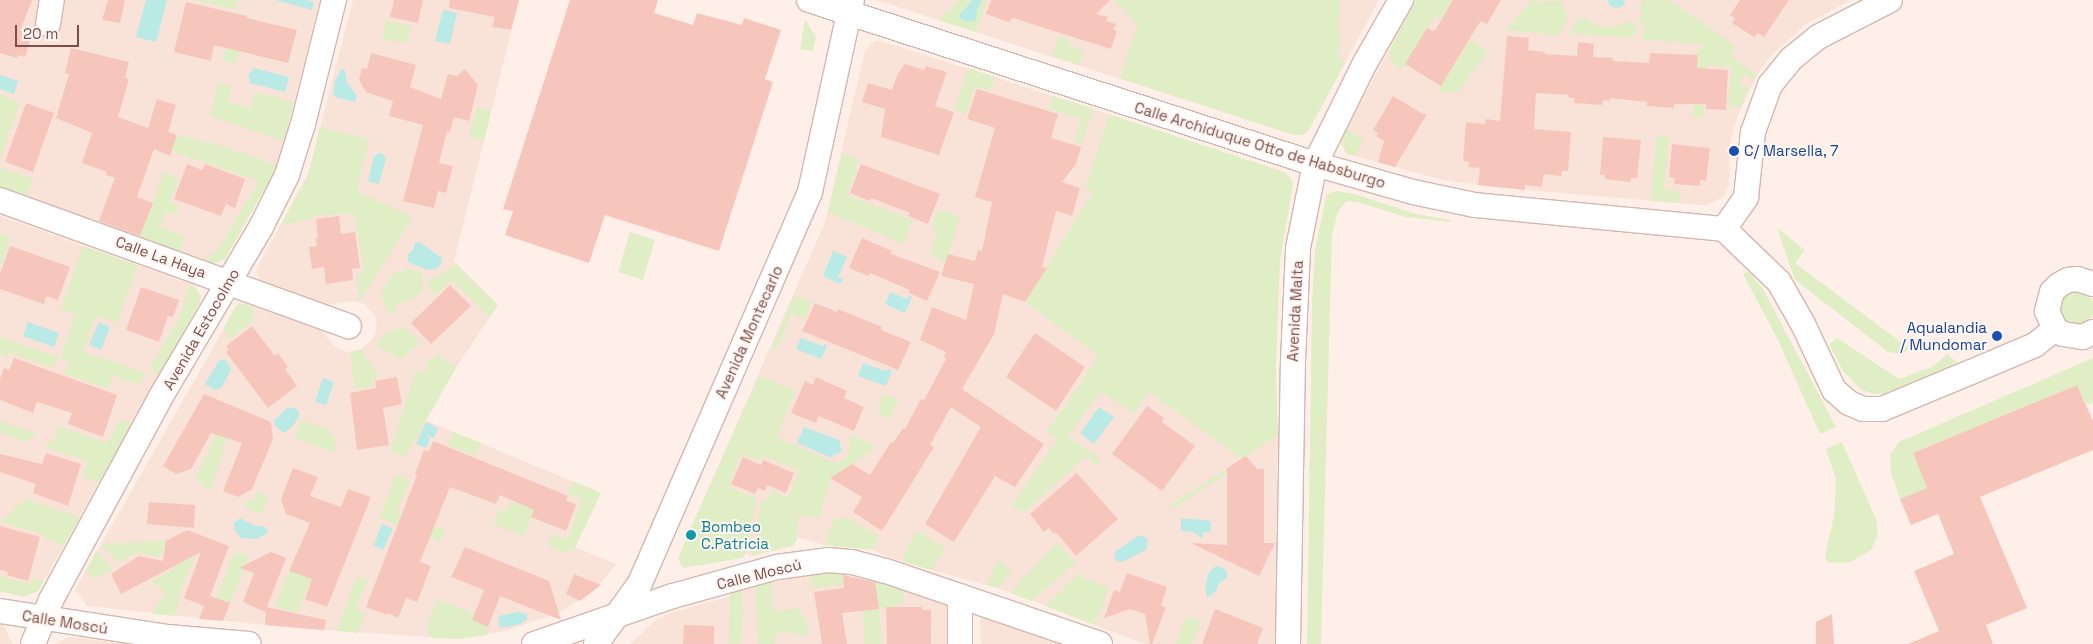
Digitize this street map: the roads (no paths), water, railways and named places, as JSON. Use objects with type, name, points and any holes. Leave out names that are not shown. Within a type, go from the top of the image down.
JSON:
[{"type":"street","points":[[48,24],[52,0]]},
{"type":"street","name":"Avenida Estocolmo","points":[[33,644],[42,619],[160,398],[261,226],[287,175],[304,124],[334,0]]},
{"type":"street","name":"Calle Archiduque Otto de Habsburgo","points":[[809,0],[851,6],[1315,164],[1414,192],[1475,205],[1724,229]]},
{"type":"street","name":"Avenida Malta","points":[[1288,644],[1293,360],[1298,248],[1315,164],[1365,63],[1400,0]]},
{"type":"street","points":[[1890,0],[1818,37],[1791,59],[1770,85],[1753,132],[1746,197],[1724,229],[1779,282],[1834,390],[1850,403],[1863,409],[1882,409],[1971,372],[2035,345],[2056,328]]},
{"type":"street","name":"Avenida Montecarlo","points":[[596,644],[640,583],[810,192],[851,6]]},
{"type":"street","name":"Calle La Haya","points":[[0,200],[349,326]]},
{"type":"street","points":[[2093,284],[2078,279],[2068,280],[2052,292],[2048,311],[2056,328],[2073,337],[2082,337],[2093,332]]},
{"type":"street","name":"Calle Moscú","points":[[534,644],[673,596],[777,566],[828,560],[852,562],[880,569],[1100,644]]},
{"type":"street","points":[[960,596],[960,644]]},
{"type":"street","name":"Calle Moscú","points":[[0,612],[168,637],[249,644]]},
{"type":"water","points":[[146,0],[167,0],[156,42],[136,37]]},
{"type":"water","points":[[275,0],[307,0],[314,2],[312,10]]},
{"type":"water","points":[[973,0],[981,0],[976,20],[968,22],[960,19],[959,15]]},
{"type":"water","points":[[1607,0],[1625,0],[1624,5],[1619,8],[1611,7]]},
{"type":"water","points":[[443,10],[457,13],[450,44],[435,41]]},
{"type":"water","points":[[254,68],[289,77],[285,92],[250,83],[248,75]]},
{"type":"water","points":[[341,69],[345,70],[347,82],[357,96],[355,102],[337,98],[333,94],[335,81]]},
{"type":"water","points":[[0,75],[18,81],[14,94],[0,89]]},
{"type":"water","points":[[382,153],[386,159],[379,184],[368,181],[374,156]]},
{"type":"water","points":[[419,242],[441,257],[442,262],[437,269],[427,270],[408,262],[408,254],[413,250],[415,243]]},
{"type":"water","points":[[833,251],[847,257],[838,277],[843,279],[840,284],[823,276]]},
{"type":"water","points":[[890,292],[907,299],[909,296],[912,297],[905,313],[885,304]]},
{"type":"water","points":[[28,322],[59,333],[54,347],[23,336]]},
{"type":"water","points":[[99,322],[110,327],[101,350],[89,345]]},
{"type":"water","points":[[801,338],[827,346],[821,359],[796,349]]},
{"type":"water","points":[[223,359],[227,361],[231,370],[221,388],[214,390],[205,384],[218,362]]},
{"type":"water","points":[[863,363],[886,371],[892,370],[886,386],[858,376]]},
{"type":"water","points":[[323,378],[334,382],[326,405],[315,402]]},
{"type":"water","points":[[294,407],[299,412],[299,416],[293,426],[284,433],[275,426],[274,421],[286,409]]},
{"type":"water","points":[[1099,407],[1114,417],[1094,444],[1080,433]]},
{"type":"water","points":[[426,422],[438,428],[434,438],[427,435],[430,439],[426,448],[416,444]]},
{"type":"water","points":[[804,427],[839,440],[842,452],[834,454],[832,458],[797,443]]},
{"type":"water","points":[[240,518],[255,526],[266,527],[268,533],[257,539],[241,538],[234,529],[234,523]]},
{"type":"water","points":[[1181,518],[1211,521],[1211,532],[1203,532],[1202,539],[1194,532],[1181,531]]},
{"type":"water","points":[[382,524],[393,529],[383,550],[374,545]]},
{"type":"water","points":[[1138,536],[1144,536],[1148,540],[1146,550],[1122,562],[1116,561],[1114,555],[1116,551]]},
{"type":"water","points":[[1216,566],[1222,567],[1227,572],[1227,578],[1219,583],[1216,591],[1207,598],[1205,586],[1209,572]]},
{"type":"water","points":[[519,612],[527,614],[527,619],[521,624],[500,628],[498,616]]},
{"type":"place","name":"C/ Marsella, 7","points":[[1734,151]]},
{"type":"place","name":"Aqualandia / Mundomar","points":[[1997,336]]},
{"type":"place","name":"Bombeo C.Patricia","points":[[691,535]]}]
